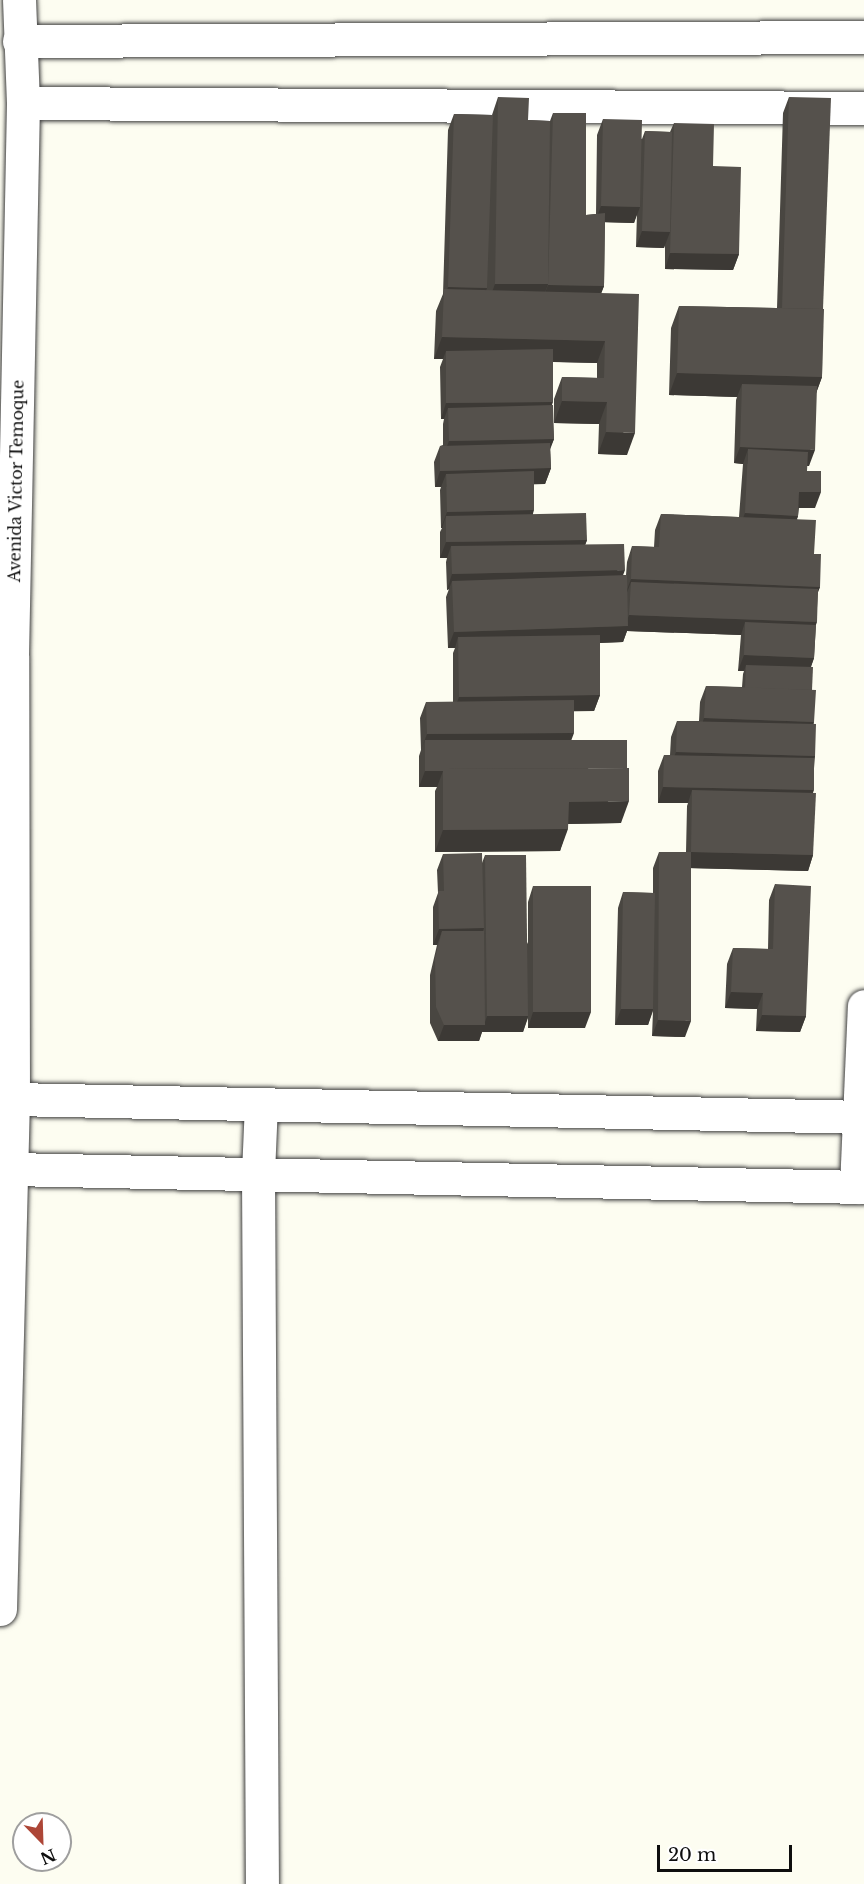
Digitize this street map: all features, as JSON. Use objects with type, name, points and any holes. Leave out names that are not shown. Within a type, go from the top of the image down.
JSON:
[{"type":"street","name":"Avenida Victor Temoque","points":[[0,1609],[2,1430],[13,1099],[6,656],[10,245],[23,104],[19,0]]},
{"type":"street","points":[[19,41],[864,37]]},
{"type":"street","points":[[23,104],[864,108]]},
{"type":"street","points":[[10,1168],[860,1187],[864,1006]]},
{"type":"street","points":[[13,1099],[861,1117]]},
{"type":"street","points":[[261,1104],[258,1174],[262,1884]]},
{"type":"building","points":[[498,97],[529,98],[528,120],[550,121],[548,284],[495,284]]},
{"type":"building","points":[[789,97],[831,98],[823,309],[782,308]]},
{"type":"building","points":[[553,113],[586,113],[586,215],[605,213],[604,286],[548,285]]},
{"type":"building","points":[[454,114],[493,115],[487,288],[448,287]]},
{"type":"building","points":[[603,119],[642,120],[640,207],[601,206]]},
{"type":"building","points":[[674,123],[714,124],[713,166],[741,167],[739,254],[670,253]]},
{"type":"building","points":[[645,131],[672,132],[670,232],[642,231]]},
{"type":"building","points":[[444,289],[639,294],[635,433],[606,432],[607,402],[562,401],[562,377],[604,378],[605,341],[442,337]]},
{"type":"building","points":[[679,306],[824,309],[822,377],[677,373]]},
{"type":"building","points":[[553,349],[553,402],[446,403],[446,351]]},
{"type":"building","points":[[742,384],[817,386],[815,450],[740,447]]},
{"type":"building","points":[[553,405],[554,439],[449,441],[448,408]]},
{"type":"building","points":[[550,443],[551,468],[440,471],[440,446]]},
{"type":"building","points":[[748,449],[808,452],[807,471],[821,471],[821,492],[799,492],[798,516],[745,513]]},
{"type":"building","points":[[534,471],[534,510],[447,512],[446,474]]},
{"type":"building","points":[[586,513],[587,540],[446,542],[446,516]]},
{"type":"building","points":[[661,514],[816,520],[814,554],[821,554],[820,587],[631,579],[632,546],[659,547]]},
{"type":"building","points":[[624,544],[625,570],[452,574],[451,546]]},
{"type":"building","points":[[627,575],[628,626],[454,632],[452,581]]},
{"type":"building","points":[[631,582],[818,589],[817,622],[629,615]]},
{"type":"building","points":[[745,622],[816,625],[814,658],[744,655]]},
{"type":"building","points":[[600,635],[600,695],[459,697],[458,637]]},
{"type":"building","points":[[746,665],[813,667],[812,690],[745,688]]},
{"type":"building","points":[[706,686],[816,690],[814,722],[704,718]]},
{"type":"building","points":[[574,700],[574,733],[427,734],[426,702]]},
{"type":"building","points":[[677,721],[816,724],[815,756],[676,752]]},
{"type":"building","points":[[425,740],[627,740],[627,768],[425,771]]},
{"type":"building","points":[[664,755],[814,758],[814,790],[663,787]]},
{"type":"building","points":[[629,768],[629,801],[569,802],[568,829],[443,830],[443,769]]},
{"type":"building","points":[[692,790],[816,793],[813,855],[691,852]]},
{"type":"building","points":[[659,852],[691,852],[691,1021],[658,1020]]},
{"type":"building","points":[[482,853],[484,928],[439,929],[438,891],[444,891],[443,854]]},
{"type":"building","points":[[485,855],[526,855],[528,1016],[487,1016]]},
{"type":"building","points":[[775,884],[811,886],[806,1016],[762,1015],[763,993],[731,992],[733,948],[773,949]]},
{"type":"building","points":[[533,886],[591,886],[591,1012],[533,1012]]},
{"type":"building","points":[[623,892],[655,893],[653,1009],[621,1009]]},
{"type":"building","points":[[442,931],[484,931],[485,1025],[444,1025],[436,1007],[435,958]]}]
